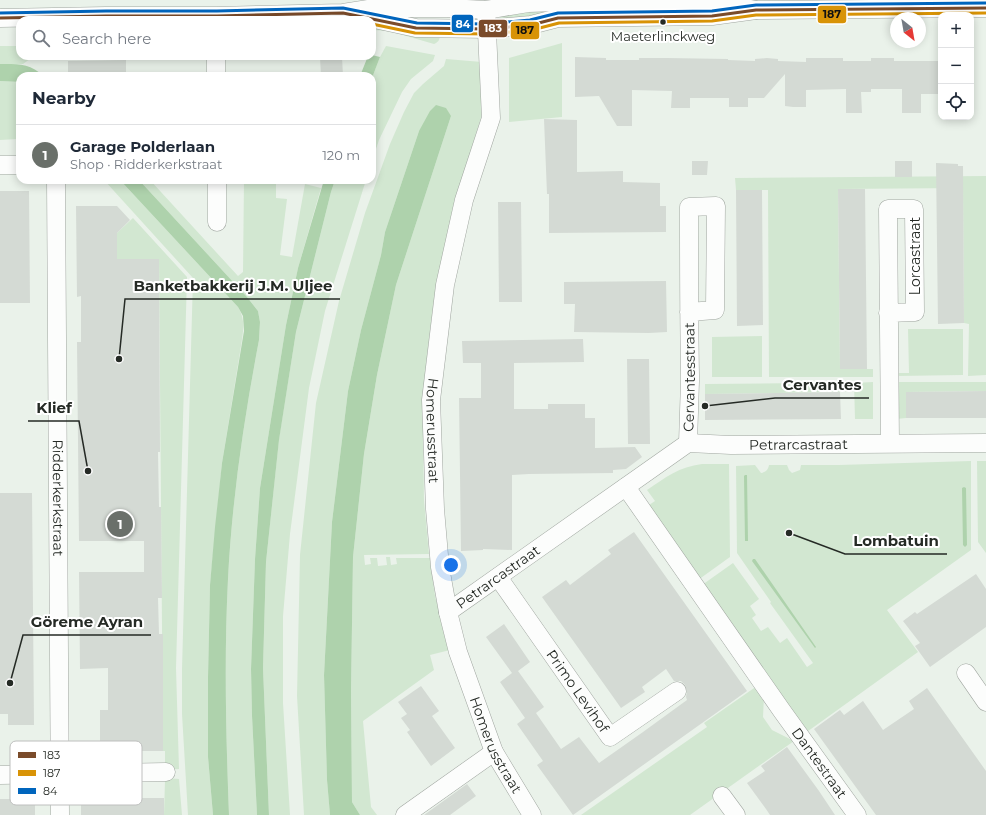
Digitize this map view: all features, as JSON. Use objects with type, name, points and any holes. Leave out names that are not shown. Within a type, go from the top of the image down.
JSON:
[{"type":"street","points":[[21,16],[106,8],[217,12],[343,13],[374,8],[447,8],[486,10],[528,2],[558,7],[710,2],[751,5],[986,8]]},
{"type":"street","points":[[376,20],[416,28],[487,29],[531,25],[558,7]]},
{"type":"street","name":"Homerusstraat","points":[[486,10],[491,118],[464,200],[445,285],[431,400],[435,509],[440,567],[448,612],[458,652],[494,752],[532,815]]},
{"type":"street","points":[[343,13],[358,16]]},
{"type":"street","points":[[0,18],[16,16]]},
{"type":"street","points":[[216,60],[216,72]]},
{"type":"street","points":[[0,165],[16,165]]},
{"type":"street","name":"Ridderkerkstraat","points":[[56,184],[60,741]]},
{"type":"street","points":[[217,184],[218,222]]},
{"type":"street","name":"Cervantesstraat","points":[[688,443],[690,381],[689,312],[689,207],[716,206],[715,310],[689,312]]},
{"type":"street","name":"Lorcastraat","points":[[888,313],[915,312],[914,209],[888,209],[888,313],[890,443]]},
{"type":"street","name":"Petrarcastraat","points":[[448,612],[688,443],[731,445],[986,443]]},
{"type":"street","name":"Dantestraat","points":[[626,487],[856,815]]},
{"type":"street","name":"Primo Levihof","points":[[498,577],[610,737],[677,691]]},
{"type":"street","points":[[966,673],[986,702]]},
{"type":"street","points":[[405,815],[494,752]]},
{"type":"street","points":[[142,773],[166,772]]},
{"type":"street","points":[[722,796],[736,815]]},
{"type":"shaded area","points":[[554,9],[544,17],[498,19],[505,14]]},
{"type":"shaded area","points":[[376,26],[440,34],[440,37],[434,44],[389,31],[376,30]]},
{"type":"shaded area","points":[[562,43],[562,117],[509,122],[509,58]]},
{"type":"shaded area","points":[[0,46],[16,46],[16,60],[28,60],[23,64],[0,64]]},
{"type":"shaded area","points":[[386,46],[435,55],[433,61],[411,79],[402,92],[376,149],[376,72],[374,72]]},
{"type":"shaded area","points":[[376,56],[380,57],[374,72],[362,72],[366,60],[376,60]]},
{"type":"shaded area","points":[[446,59],[482,62],[483,111],[452,212],[435,294],[430,331],[426,367],[423,437],[424,501],[429,554],[364,555],[365,565],[371,564],[370,558],[377,558],[378,566],[387,565],[386,557],[390,557],[391,565],[397,564],[396,558],[430,558],[435,596],[450,650],[430,655],[434,670],[363,721],[371,807],[377,815],[360,815],[352,802],[351,691],[353,557],[364,454],[377,375],[396,285],[451,116],[419,131],[385,232],[381,255],[361,330],[348,391],[332,522],[324,675],[327,780],[330,815],[304,815],[297,696],[300,555],[316,403],[339,301],[365,213],[390,144],[414,93],[444,66]]},
{"type":"shaded area","points":[[0,64],[17,64],[28,66],[38,72],[16,72],[16,82],[0,81]]},
{"type":"shaded area","points":[[0,81],[16,82],[16,139],[0,140]]},
{"type":"shaded area","points":[[436,105],[446,108],[451,116],[396,285],[377,375],[364,454],[353,557],[351,691],[352,802],[360,815],[330,815],[327,780],[324,675],[332,522],[348,391],[361,330],[381,255],[385,232],[419,131],[430,111]]},
{"type":"shaded area","points":[[986,176],[986,375],[968,376],[969,324],[964,323],[963,188],[838,189],[840,369],[873,369],[873,377],[769,377],[768,190],[736,190],[735,178]]},
{"type":"shaded area","points":[[108,184],[124,184],[238,307],[243,321],[242,341],[222,463],[210,585],[208,757],[213,815],[188,815],[182,714],[193,278]]},
{"type":"shaded area","points":[[124,184],[143,184],[247,297],[258,311],[260,322],[259,340],[239,459],[232,519],[228,579],[226,726],[229,815],[213,815],[208,757],[210,585],[222,463],[244,331],[243,316],[238,307]]},
{"type":"shaded area","points":[[143,184],[154,184],[238,276],[243,272],[244,184],[276,184],[276,198],[287,199],[280,255],[292,257],[305,184],[321,188],[298,268],[286,325],[260,488],[255,559],[251,669],[257,815],[229,815],[226,726],[228,579],[232,519],[248,399],[259,340],[260,322],[258,311],[247,297]]},
{"type":"shaded area","points":[[323,184],[334,184],[296,332],[279,440],[266,562],[263,668],[269,815],[257,815],[251,669],[255,559],[260,488],[286,325],[298,268]]},
{"type":"shaded area","points":[[334,184],[365,184],[325,311],[309,388],[290,534],[283,616],[283,703],[290,815],[269,815],[263,668],[266,562],[279,439],[296,332]]},
{"type":"shaded area","points":[[133,218],[187,277],[176,668],[179,769],[167,770],[165,766],[165,751],[163,751],[159,259],[117,259],[117,233]]},
{"type":"shaded area","points":[[908,329],[963,329],[963,375],[896,376],[896,373],[909,373]]},
{"type":"shaded area","points":[[762,336],[762,377],[712,377],[712,337]]},
{"type":"shaded area","points":[[851,382],[851,391],[840,392],[705,394],[705,384],[803,383],[804,385],[829,385],[829,383]]},
{"type":"shaded area","points":[[873,382],[873,419],[855,419],[854,383]]},
{"type":"shaded area","points":[[896,382],[986,382],[986,391],[906,392],[906,418],[896,419]]},
{"type":"shaded area","points":[[971,461],[971,550],[887,610],[918,652],[804,734],[702,585],[733,563],[759,599],[750,606],[756,615],[752,618],[761,631],[768,627],[780,643],[787,638],[807,667],[813,663],[770,603],[771,602],[737,553],[736,466],[755,465],[761,473],[768,468],[769,465],[787,465],[792,473],[800,470],[801,465]]},
{"type":"shaded area","points":[[977,461],[986,461],[986,553],[978,542]]},
{"type":"shaded area","points":[[702,464],[729,464],[730,557],[698,580],[646,507],[655,501],[647,490],[680,470]]},
{"type":"shaded area","points":[[745,475],[747,475],[748,541],[745,541]]},
{"type":"shaded area","points":[[962,488],[966,488],[967,545],[965,547],[963,545]]},
{"type":"shaded area","points":[[755,559],[816,647],[815,648],[752,561]]},
{"type":"shaded area","points":[[757,686],[764,696],[763,717],[772,730],[794,741],[690,815],[581,815],[707,727],[704,723]]},
{"type":"shaded area","points":[[167,778],[179,779],[182,815],[164,815],[165,780]]},
{"type":"building","points":[[575,57],[606,58],[606,60],[667,58],[755,61],[755,59],[767,58],[778,59],[778,61],[806,62],[806,58],[843,58],[843,61],[871,61],[871,58],[894,58],[894,61],[938,61],[938,94],[921,94],[921,113],[902,113],[902,89],[871,89],[871,92],[861,92],[862,113],[846,113],[846,89],[806,90],[806,107],[785,106],[785,74],[764,98],[748,98],[748,107],[729,107],[729,98],[690,98],[690,108],[671,108],[672,91],[632,90],[632,126],[617,126],[599,96],[575,97]]},
{"type":"building","points":[[126,60],[126,72],[68,72],[68,61]]},
{"type":"building","points":[[320,60],[342,60],[343,72],[321,72]]},
{"type":"building","points":[[544,119],[577,120],[577,172],[623,171],[623,182],[660,183],[660,206],[666,206],[666,232],[549,233],[549,194],[547,194]]},
{"type":"building","points":[[692,161],[708,161],[707,175],[692,175]]},
{"type":"building","points":[[895,161],[912,161],[912,177],[895,177]]},
{"type":"building","points":[[936,163],[958,164],[958,166],[963,166],[964,323],[938,324]]},
{"type":"building","points":[[838,189],[865,189],[867,369],[840,369]]},
{"type":"building","points":[[736,190],[762,190],[763,325],[737,326]]},
{"type":"building","points":[[0,191],[29,191],[30,303],[0,303]]},
{"type":"building","points":[[498,202],[521,202],[522,302],[499,302]]},
{"type":"building","points":[[76,206],[117,206],[130,220],[117,233],[117,259],[159,259],[160,452],[158,452],[159,507],[161,507],[162,598],[158,598],[159,634],[163,634],[163,751],[142,751],[142,741],[100,741],[100,710],[108,710],[108,668],[80,669],[79,572],[144,572],[144,541],[79,541],[77,342],[81,342],[81,296],[77,297]]},
{"type":"building","points":[[666,281],[667,332],[574,332],[575,304],[564,304],[564,282]]},
{"type":"building","points":[[583,339],[584,362],[514,363],[514,409],[548,409],[548,404],[585,404],[585,418],[595,418],[595,448],[635,447],[642,457],[626,469],[613,470],[613,473],[512,475],[512,550],[483,549],[461,551],[459,398],[481,398],[481,363],[463,363],[462,341]]},
{"type":"building","points":[[627,359],[649,359],[650,444],[628,444]]},
{"type":"building","points":[[986,391],[986,418],[906,418],[906,392]]},
{"type":"building","points":[[840,392],[841,419],[705,420],[705,394]]},
{"type":"building","points":[[0,493],[32,493],[34,725],[8,725],[8,714],[0,714]]},
{"type":"building","points":[[634,532],[747,691],[573,815],[537,765],[543,761],[517,724],[525,718],[500,682],[512,673],[486,637],[504,624],[530,662],[518,671],[544,707],[536,713],[561,749],[579,737],[599,763],[643,732],[687,700],[685,685],[681,681],[674,681],[666,669],[642,687],[645,692],[621,708],[542,597],[566,580],[570,585],[611,554],[608,550]]},
{"type":"building","points":[[976,574],[986,589],[986,627],[930,667],[915,646],[920,643],[903,621],[915,612],[917,614]]},
{"type":"building","points":[[421,686],[439,711],[432,716],[455,748],[431,766],[407,732],[410,730],[401,718],[407,714],[398,702]]},
{"type":"building","points":[[927,688],[986,771],[986,815],[876,815],[814,729],[840,710],[844,715],[863,701],[883,730],[914,709],[909,701]]},
{"type":"building","points":[[787,747],[835,815],[770,815],[747,783],[765,771],[761,766]]},
{"type":"building","points":[[467,784],[476,796],[450,815],[424,815]]},
{"type":"building","points":[[142,798],[164,798],[164,815],[81,815],[81,805],[142,805]]},
{"type":"building","points":[[0,799],[10,799],[10,805],[35,805],[35,815],[0,815]]},
{"type":"transit line","name":"84","points":[[0,13],[343,8],[417,23],[487,24],[530,20],[558,13],[712,11],[756,5],[986,3]]},
{"type":"transit line","name":"183","points":[[376,20],[416,28],[487,29],[531,25],[558,18],[712,16],[756,10],[986,8]]},
{"type":"transit line","name":"183","points":[[217,16],[343,13],[358,16]]},
{"type":"transit line","name":"187","points":[[376,25],[415,33],[487,34],[532,30],[559,23],[712,21],[756,15],[986,13]]},
{"type":"transit line","name":"183","points":[[106,16],[217,16]]},
{"type":"transit line","name":"183","points":[[0,18],[16,18]]},
{"type":"place","name":"Maeterlinckweg","points":[[663,22]]},
{"type":"place","name":"Banketbakkerij J.M. Uljee","points":[[119,359]]},
{"type":"place","name":"Cervantes","points":[[705,406]]},
{"type":"place","name":"Klief","points":[[88,471]]},
{"type":"place","name":"Garage Polderlaan","points":[[120,524]]},
{"type":"place","name":"Lombatuin","points":[[789,533]]},
{"type":"place","name":"Göreme Ayran","points":[[10,683]]}]
